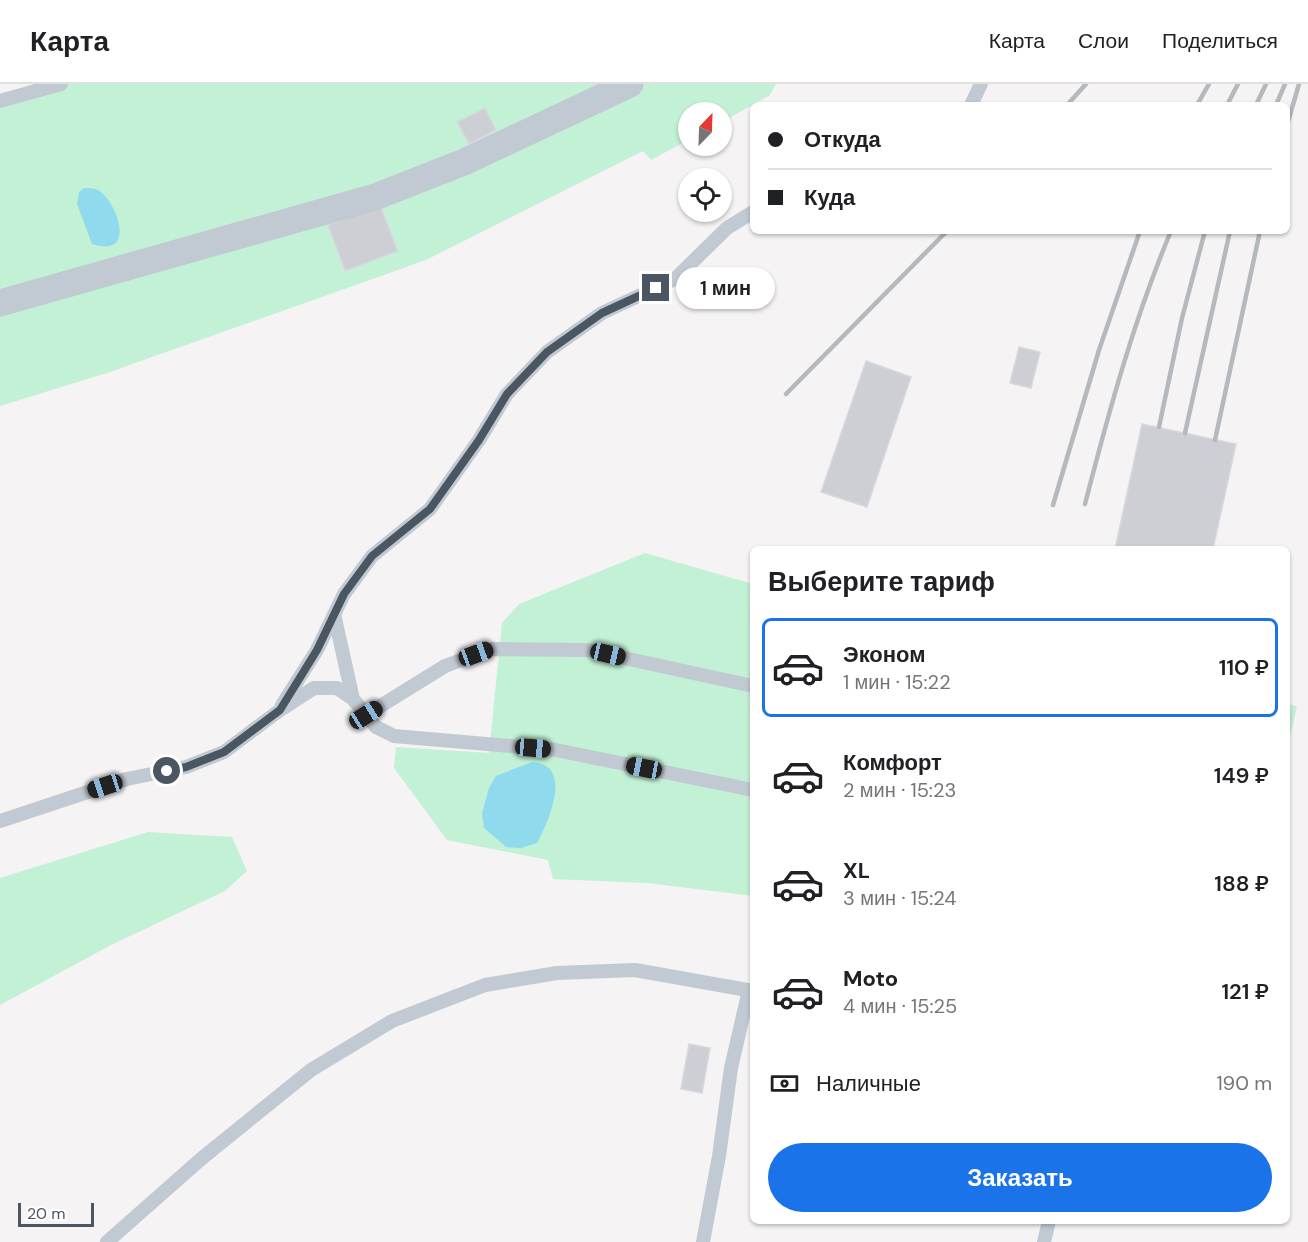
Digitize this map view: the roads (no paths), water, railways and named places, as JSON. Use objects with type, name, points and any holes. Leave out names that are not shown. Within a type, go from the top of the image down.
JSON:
[{"type":"street","points":[[0,303],[375,197],[464,162],[630,84]]},
{"type":"lane","points":[[0,101],[61,84]]},
{"type":"lane","points":[[972,102],[981,84]]},
{"type":"lane","points":[[280,710],[317,650],[344,594],[372,556],[430,509],[479,440],[507,394],[547,352],[602,313],[675,279],[727,228],[750,214]]},
{"type":"lane","points":[[334,614],[353,699]]},
{"type":"lane","points":[[366,715],[445,666],[491,649],[587,650],[750,685]]},
{"type":"lane","points":[[0,821],[127,778],[196,764],[224,752],[314,688],[337,688],[353,699],[376,727],[394,736],[556,750],[750,789]]},
{"type":"lane","points":[[107,1242],[201,1159],[311,1070],[392,1021],[485,985],[557,973],[635,970],[750,991]]},
{"type":"lane","points":[[703,1242],[719,1156],[730,1068],[750,995]]},
{"type":"lane","points":[[1044,1242],[1048,1224]]},
{"type":"water","points":[[84,188],[98,190],[112,205],[119,227],[119,236],[115,243],[106,246],[92,244],[77,204],[79,192]]},
{"type":"water","points":[[532,762],[545,765],[552,772],[555,795],[552,808],[537,843],[521,848],[506,847],[484,828],[482,813],[489,788],[496,776]]},
{"type":"railway","points":[[1070,102],[1086,84]]},
{"type":"railway","points":[[1199,102],[1209,84]]},
{"type":"railway","points":[[1229,102],[1238,84]]},
{"type":"railway","points":[[1257,102],[1266,84]]},
{"type":"railway","points":[[1277,102],[1285,84]]},
{"type":"railway","points":[[1290,115],[1299,84]]},
{"type":"railway","points":[[786,394],[944,234]]},
{"type":"railway","points":[[1053,505],[1099,350],[1139,234]]},
{"type":"railway","points":[[1085,504],[1134,332],[1170,234]]},
{"type":"railway","points":[[1159,427],[1182,318],[1204,234]]},
{"type":"railway","points":[[1185,433],[1229,234]]},
{"type":"railway","points":[[1215,440],[1259,234]]}]
